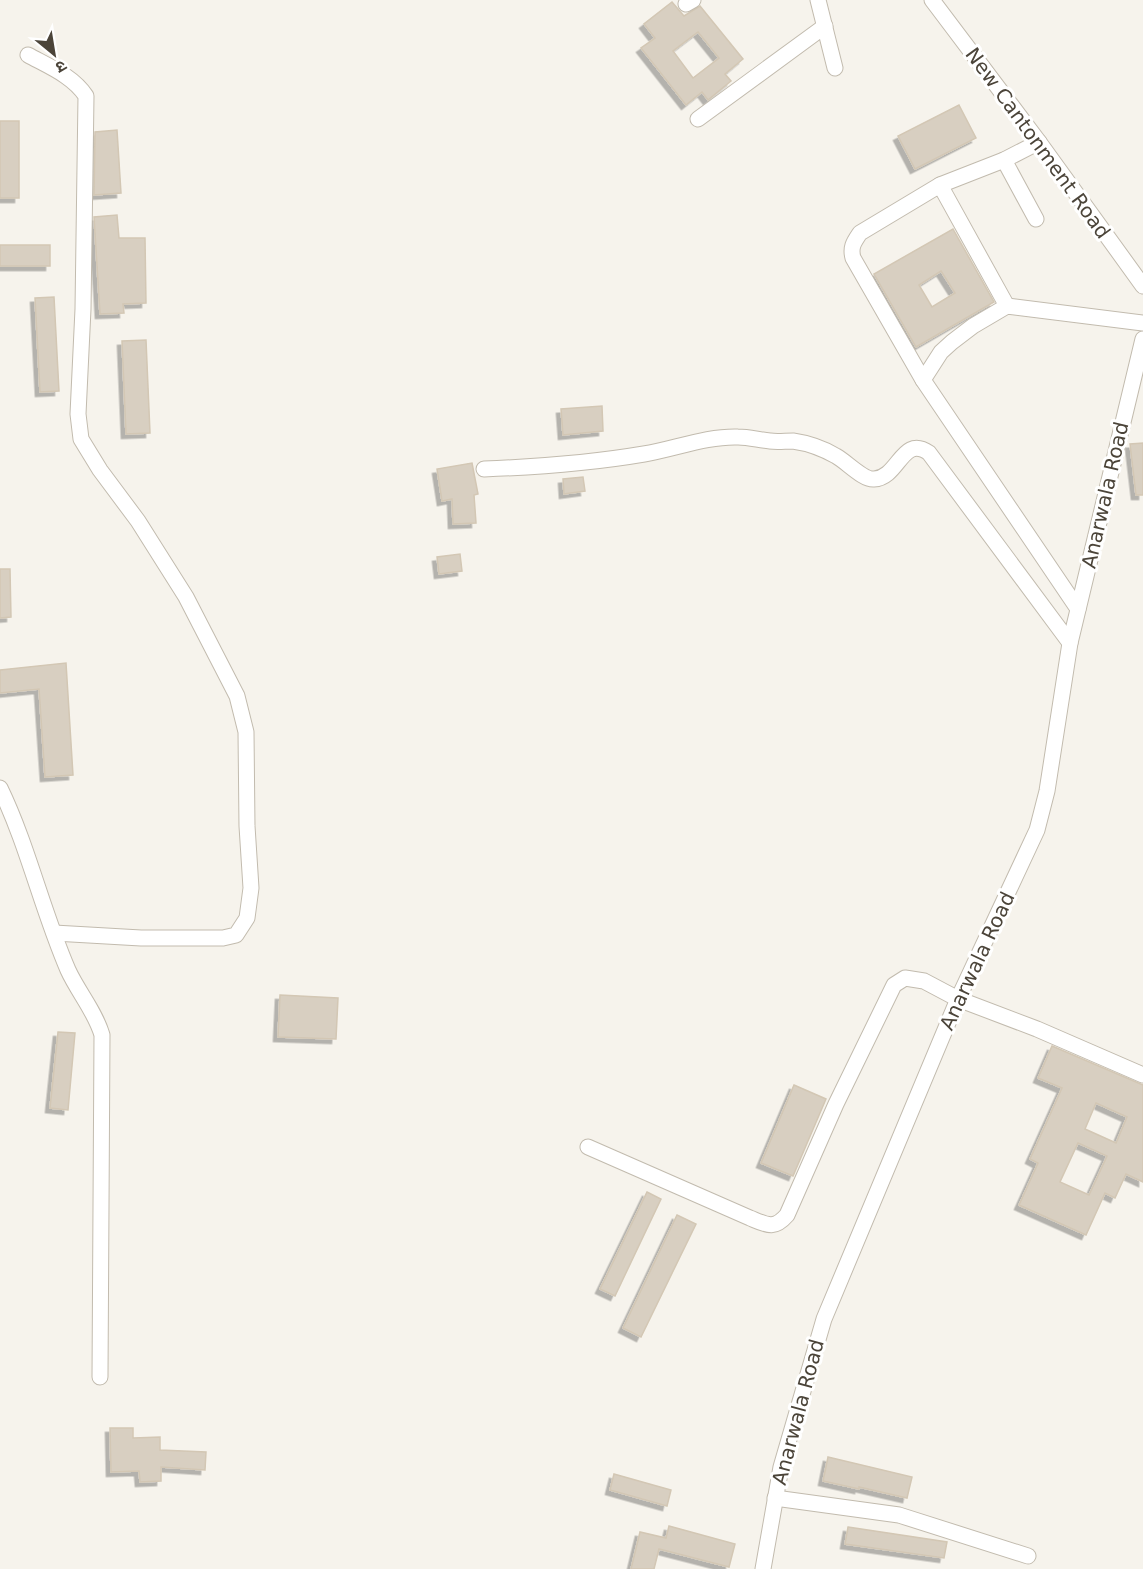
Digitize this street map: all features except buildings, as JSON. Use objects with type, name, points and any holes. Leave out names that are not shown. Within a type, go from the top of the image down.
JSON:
[{"type":"street","points":[[818,0],[835,68]]},
{"type":"street","name":"New Cantonment Road","points":[[932,0],[1039,142],[1143,286]]},
{"type":"street","points":[[698,118],[825,26]]},
{"type":"street","points":[[28,55],[69,78],[81,88],[86,96],[84,288],[78,414],[81,439],[100,470],[138,521],[186,597],[237,696],[246,732],[247,826],[251,888],[247,918],[236,935],[223,938],[141,938],[54,933]]},
{"type":"street","points":[[1039,142],[1004,160],[940,185],[860,233],[851,251],[922,380],[1078,609]]},
{"type":"street","points":[[1004,160],[1036,219]]},
{"type":"street","points":[[940,185],[1006,306]]},
{"type":"street","points":[[922,380],[941,352],[952,342],[1006,306],[1143,323]]},
{"type":"street","name":"Anarwala Road","points":[[764,1569],[781,1467],[824,1319],[958,999],[1037,830],[1047,791],[1070,643],[1143,339]]},
{"type":"street","points":[[484,469],[545,467],[601,460],[644,454],[718,437],[741,436],[770,441],[793,441],[811,446],[835,455],[864,477],[874,479],[892,470],[908,450],[915,447],[923,449],[929,453],[1070,643]]},
{"type":"street","points":[[0,788],[14,817],[69,971],[97,1018],[102,1035],[100,1377]]},
{"type":"street","points":[[588,1147],[750,1218],[768,1225],[779,1224],[787,1215],[836,1104],[894,985],[905,978],[924,981],[958,999],[1037,1029],[1143,1075]]},
{"type":"street","points":[[775,1498],[900,1515],[1028,1556]]}]
